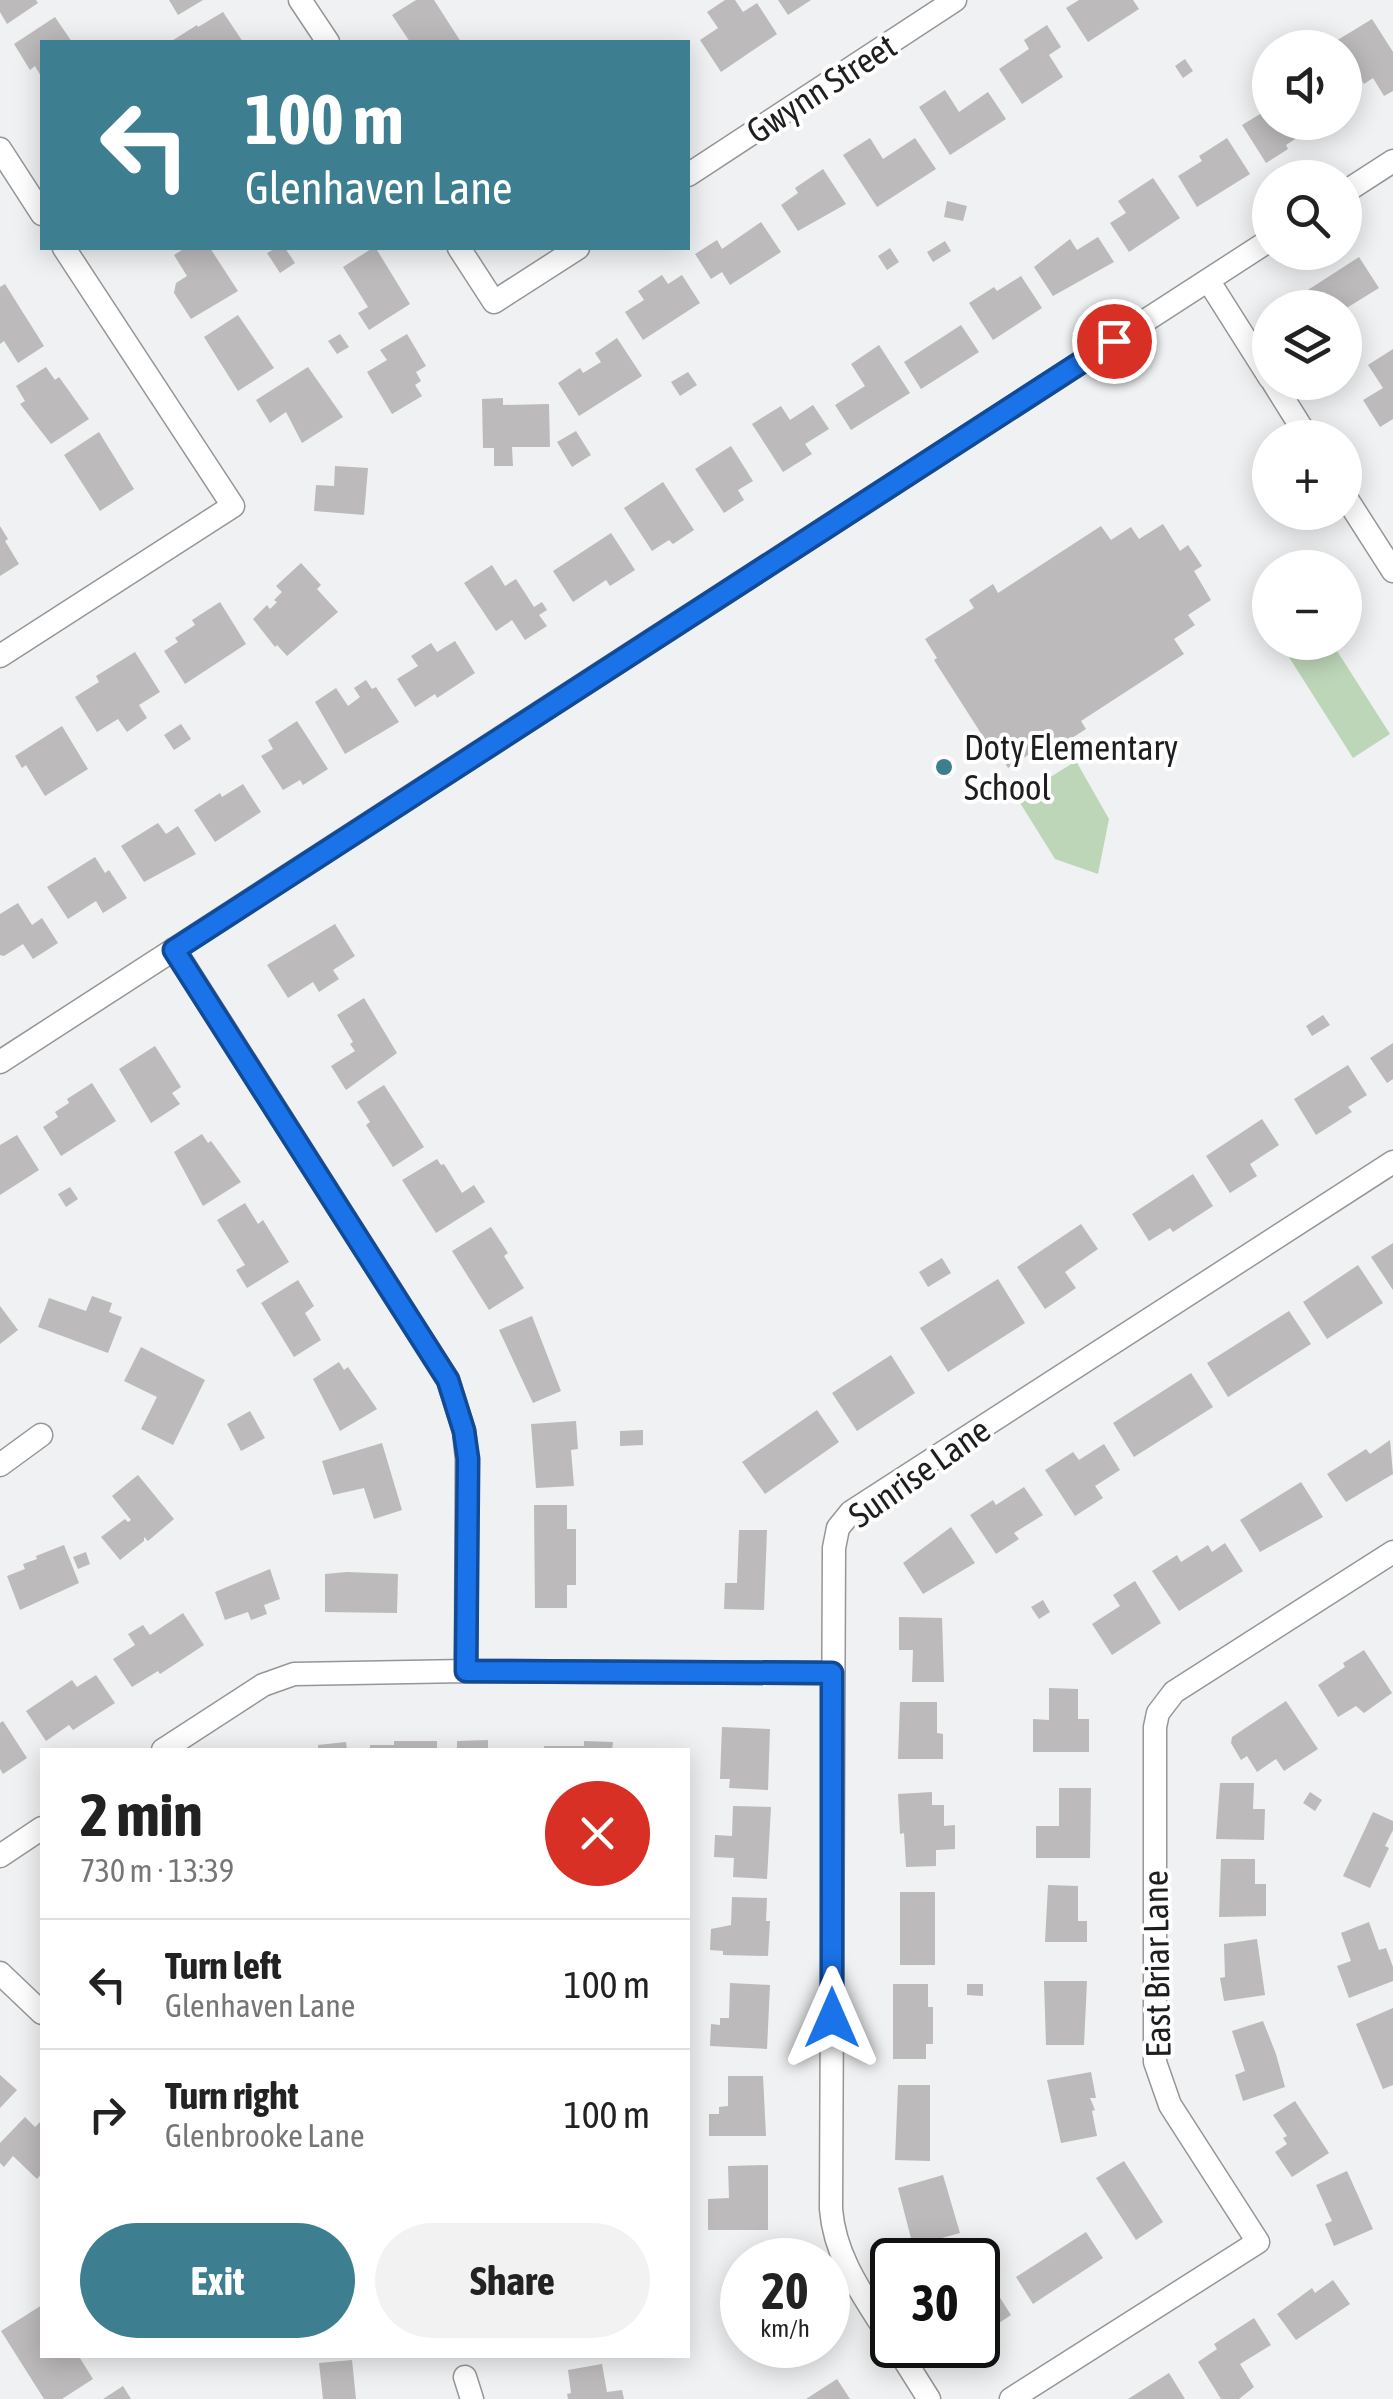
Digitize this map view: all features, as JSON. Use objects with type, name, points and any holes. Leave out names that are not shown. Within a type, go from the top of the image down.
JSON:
[{"type":"street","points":[[300,0],[327,40]]},
{"type":"street","name":"Gwynn Street","points":[[690,175],[955,0]]},
{"type":"street","points":[[0,149],[40,211]]},
{"type":"street","points":[[1362,181],[1393,161]]},
{"type":"street","points":[[0,656],[232,506],[65,250]]},
{"type":"street","points":[[460,250],[494,302],[575,250]]},
{"type":"street","points":[[0,1062],[1252,252]]},
{"type":"street","points":[[1208,280],[1252,350]]},
{"type":"street","points":[[1362,523],[1393,571]]},
{"type":"street","points":[[174,950],[436,1358],[452,1392],[468,1459],[466,1671]]},
{"type":"street","name":"Sunrise Lane","points":[[870,2305],[848,2270],[836,2240],[831,2209],[832,1673],[834,1548],[838,1528],[851,1512],[1393,1162]]},
{"type":"street","points":[[0,1465],[40,1435]]},
{"type":"street","name":"East Briar Lane","points":[[1011,2399],[1258,2242],[1170,2105],[1155,2062],[1155,1726],[1158,1713],[1174,1692],[1393,1552]]},
{"type":"street","points":[[165,1748],[263,1685],[310,1673],[832,1673]]},
{"type":"street","points":[[0,1856],[40,1829]]},
{"type":"street","points":[[0,1973],[40,2011]]},
{"type":"street","name":"Sunrise Lane","points":[[910,2368],[929,2399]]},
{"type":"green space","points":[[1291,660],[1343,660],[1390,734],[1353,758]]},
{"type":"green space","points":[[1076,761],[1109,819],[1098,874],[1055,859],[1017,798]]},
{"type":"building","points":[[0,0],[38,3],[7,24],[0,12]]},
{"type":"building","points":[[169,0],[203,0],[178,15]]},
{"type":"building","points":[[416,0],[434,0],[460,40],[409,40],[392,15]]},
{"type":"building","points":[[725,0],[735,0],[743,12],[757,3],[777,34],[721,72],[700,40],[718,28],[707,12]]},
{"type":"building","points":[[778,0],[811,0],[788,15]]},
{"type":"building","points":[[1079,0],[1133,0],[1139,9],[1088,42],[1066,8]]},
{"type":"building","points":[[223,12],[242,40],[173,40]]},
{"type":"building","points":[[55,17],[71,40],[40,40],[40,75],[35,66],[30,70],[14,44]]},
{"type":"building","points":[[1372,19],[1393,52],[1393,91],[1384,96],[1373,78],[1364,84],[1362,81],[1362,30],[1354,30]]},
{"type":"building","points":[[1047,25],[1061,47],[1049,55],[1063,77],[1022,104],[999,69],[1029,49],[1024,40]]},
{"type":"building","points":[[1185,59],[1193,71],[1183,78],[1175,66]]},
{"type":"building","points":[[945,90],[959,112],[988,92],[1006,119],[950,155],[919,107]]},
{"type":"building","points":[[1252,119],[1252,140],[1294,140],[1286,145],[1288,149],[1264,160],[1242,125]]},
{"type":"building","points":[[870,138],[883,159],[915,138],[936,169],[877,207],[843,155]]},
{"type":"building","points":[[1227,138],[1250,174],[1197,207],[1178,176]]},
{"type":"building","points":[[823,169],[846,204],[798,231],[781,205],[798,193],[795,188]]},
{"type":"building","points":[[1153,178],[1180,218],[1129,252],[1110,223],[1126,213],[1118,201]]},
{"type":"building","points":[[947,201],[967,206],[963,221],[944,217]]},
{"type":"building","points":[[761,222],[781,252],[730,285],[722,272],[711,279],[695,254],[717,240],[722,249]]},
{"type":"building","points":[[1098,237],[1114,262],[1053,296],[1034,267],[1070,239],[1077,250]]},
{"type":"building","points":[[945,241],[951,251],[933,262],[927,252]]},
{"type":"building","points":[[890,248],[899,262],[887,270],[878,256]]},
{"type":"building","points":[[182,250],[211,250],[238,291],[191,319],[174,293],[176,283],[187,276],[174,255]]},
{"type":"building","points":[[286,250],[295,263],[280,273],[267,253]]},
{"type":"building","points":[[369,250],[377,250],[410,304],[369,330],[358,313],[368,307],[343,267]]},
{"type":"building","points":[[1362,262],[1379,288],[1362,298],[1362,290],[1308,290],[1339,270],[1362,270]]},
{"type":"building","points":[[662,275],[668,284],[682,275],[700,303],[643,340],[625,312],[644,300],[638,291]]},
{"type":"building","points":[[1021,276],[1042,308],[993,340],[969,303]]},
{"type":"building","points":[[5,284],[44,346],[18,363],[4,341],[0,344],[0,287]]},
{"type":"building","points":[[238,315],[274,368],[238,391],[204,337]]},
{"type":"building","points":[[961,325],[979,352],[921,389],[904,362]]},
{"type":"building","points":[[340,334],[349,347],[337,354],[328,341]]},
{"type":"building","points":[[407,334],[426,366],[416,372],[421,381],[415,385],[422,396],[392,414],[367,372],[387,360],[380,350]]},
{"type":"building","points":[[617,338],[642,376],[579,416],[558,383],[580,368],[583,373],[601,362],[595,353]]},
{"type":"building","points":[[879,345],[910,393],[851,430],[835,405],[865,386],[851,364]]},
{"type":"building","points":[[1393,349],[1393,419],[1380,427],[1363,400],[1383,388],[1368,365]]},
{"type":"building","points":[[46,367],[55,380],[59,377],[89,419],[51,444],[20,404],[25,401],[16,386]]},
{"type":"building","points":[[308,367],[343,417],[302,443],[286,412],[270,423],[256,400]]},
{"type":"building","points":[[688,372],[697,385],[680,396],[671,382]]},
{"type":"building","points":[[503,398],[503,405],[549,404],[550,447],[512,447],[513,466],[494,466],[494,448],[483,448],[482,399]]},
{"type":"building","points":[[813,405],[829,429],[805,444],[812,454],[783,472],[752,424],[781,406],[790,420]]},
{"type":"building","points":[[576,431],[591,455],[572,467],[557,442]]},
{"type":"building","points":[[99,432],[134,489],[100,511],[64,455]]},
{"type":"building","points":[[731,446],[753,481],[738,490],[744,500],[724,513],[695,469]]},
{"type":"building","points":[[335,466],[368,468],[364,515],[314,511],[316,485],[334,486]]},
{"type":"building","points":[[663,482],[694,530],[673,544],[669,540],[652,551],[624,508]]},
{"type":"building","points":[[1163,524],[1180,551],[1188,545],[1202,566],[1194,571],[1211,600],[1188,615],[1195,625],[1174,639],[1184,654],[1081,721],[1086,729],[1061,745],[1056,737],[1008,768],[997,750],[993,752],[934,660],[937,658],[925,639],[974,608],[969,600],[993,584],[998,593],[1101,526],[1111,540],[1131,527],[1139,539]]},
{"type":"building","points":[[0,526],[19,564],[0,576]]},
{"type":"building","points":[[611,533],[635,570],[610,586],[606,580],[573,602],[553,571]]},
{"type":"building","points":[[301,563],[338,612],[287,656],[253,619],[267,605],[270,609],[277,602],[274,600],[282,592],[276,586]]},
{"type":"building","points":[[492,565],[505,586],[516,579],[534,607],[542,602],[547,610],[539,615],[547,626],[525,640],[512,620],[496,631],[464,583]]},
{"type":"building","points":[[220,602],[246,644],[185,684],[164,651],[195,625],[192,620]]},
{"type":"building","points":[[455,641],[475,673],[437,698],[435,694],[415,707],[397,679],[418,666],[411,656],[431,643],[437,652]]},
{"type":"building","points":[[135,652],[160,692],[139,705],[147,718],[127,732],[118,719],[97,732],[75,697],[99,682],[96,676]]},
{"type":"building","points":[[366,680],[372,689],[376,687],[399,722],[345,754],[315,702],[336,688],[348,706],[360,697],[354,688]]},
{"type":"building","points":[[297,721],[328,769],[303,785],[300,780],[283,790],[261,756],[273,749],[268,740]]},
{"type":"building","points":[[181,724],[191,739],[174,750],[164,735]]},
{"type":"building","points":[[62,726],[88,769],[45,796],[26,765],[22,768],[15,756]]},
{"type":"building","points":[[243,784],[261,812],[215,842],[194,810]]},
{"type":"building","points":[[158,823],[166,834],[178,826],[196,854],[144,882],[121,846]]},
{"type":"building","points":[[95,857],[105,873],[109,870],[127,898],[103,913],[96,901],[68,919],[47,887]]},
{"type":"building","points":[[18,903],[32,925],[42,918],[58,943],[33,959],[23,944],[0,955],[0,914]]},
{"type":"building","points":[[335,924],[355,956],[333,970],[339,979],[319,992],[313,982],[288,998],[267,965]]},
{"type":"building","points":[[364,998],[397,1053],[346,1090],[331,1066],[355,1051],[337,1015]]},
{"type":"building","points":[[1323,1015],[1330,1025],[1312,1036],[1306,1026]]},
{"type":"building","points":[[1393,1043],[1393,1079],[1387,1083],[1370,1058]]},
{"type":"building","points":[[155,1046],[181,1087],[172,1093],[180,1104],[151,1123],[119,1069]]},
{"type":"building","points":[[1348,1065],[1367,1095],[1348,1107],[1352,1112],[1316,1135],[1294,1099]]},
{"type":"building","points":[[92,1083],[116,1121],[61,1156],[43,1127],[58,1117],[55,1112],[69,1103],[67,1099]]},
{"type":"building","points":[[384,1085],[424,1147],[393,1167],[366,1125],[370,1122],[357,1102]]},
{"type":"building","points":[[1262,1119],[1279,1145],[1250,1164],[1257,1176],[1230,1193],[1206,1156]]},
{"type":"building","points":[[202,1134],[241,1182],[203,1206],[174,1152]]},
{"type":"building","points":[[17,1135],[39,1170],[0,1195],[0,1145]]},
{"type":"building","points":[[437,1159],[462,1193],[474,1185],[485,1202],[436,1233],[402,1180]]},
{"type":"building","points":[[1193,1174],[1213,1206],[1173,1232],[1170,1228],[1149,1241],[1132,1214]]},
{"type":"building","points":[[70,1187],[78,1199],[66,1207],[58,1194]]},
{"type":"building","points":[[245,1203],[258,1224],[263,1220],[289,1262],[247,1288],[236,1270],[245,1265],[217,1220]]},
{"type":"building","points":[[1081,1224],[1098,1249],[1065,1272],[1076,1288],[1045,1309],[1017,1267]]},
{"type":"building","points":[[491,1227],[524,1288],[489,1310],[452,1251]]},
{"type":"building","points":[[1393,1243],[1393,1290],[1371,1257]]},
{"type":"building","points":[[942,1258],[951,1273],[928,1287],[919,1272]]},
{"type":"building","points":[[1358,1265],[1383,1303],[1327,1339],[1303,1302]]},
{"type":"building","points":[[998,1279],[1025,1323],[948,1372],[920,1328]]},
{"type":"building","points":[[298,1280],[314,1306],[305,1313],[321,1340],[294,1357],[261,1303]]},
{"type":"building","points":[[92,1296],[112,1303],[109,1312],[122,1317],[108,1353],[38,1327],[49,1298],[86,1311]]},
{"type":"building","points":[[0,1306],[18,1330],[0,1344]]},
{"type":"building","points":[[1289,1311],[1311,1344],[1228,1397],[1207,1363]]},
{"type":"building","points":[[532,1316],[561,1391],[533,1403],[499,1330]]},
{"type":"building","points":[[141,1347],[205,1380],[173,1445],[141,1429],[157,1397],[124,1381]]},
{"type":"building","points":[[891,1355],[915,1393],[857,1431],[832,1393]]},
{"type":"building","points":[[339,1362],[344,1370],[348,1367],[377,1409],[340,1431],[313,1379]]},
{"type":"building","points":[[1191,1373],[1213,1407],[1134,1457],[1113,1423]]},
{"type":"building","points":[[817,1410],[839,1442],[765,1494],[742,1462]]},
{"type":"building","points":[[250,1411],[265,1438],[241,1451],[227,1424]]},
{"type":"building","points":[[576,1421],[578,1449],[571,1450],[574,1486],[536,1488],[531,1424]]},
{"type":"building","points":[[643,1430],[643,1445],[620,1446],[620,1431]]},
{"type":"building","points":[[1390,1440],[1393,1474],[1346,1502],[1327,1474],[1366,1449],[1370,1454]]},
{"type":"building","points":[[382,1443],[402,1510],[374,1519],[364,1488],[333,1495],[322,1461]]},
{"type":"building","points":[[1104,1444],[1120,1470],[1095,1486],[1103,1498],[1075,1516],[1045,1470],[1073,1452],[1079,1460]]},
{"type":"building","points":[[138,1475],[174,1519],[148,1541],[144,1537],[120,1560],[101,1537],[125,1519],[131,1520],[112,1496]]},
{"type":"building","points":[[1301,1482],[1323,1517],[1260,1552],[1240,1520]]},
{"type":"building","points":[[1024,1487],[1043,1515],[1014,1533],[1019,1539],[996,1554],[970,1515],[993,1500],[996,1505]]},
{"type":"building","points":[[534,1505],[567,1505],[567,1529],[576,1529],[576,1585],[567,1585],[567,1608],[535,1608]]},
{"type":"building","points":[[951,1527],[975,1563],[923,1594],[903,1563]]},
{"type":"building","points":[[739,1530],[767,1530],[764,1610],[724,1609],[725,1583],[737,1583]]},
{"type":"building","points":[[1225,1543],[1243,1571],[1179,1611],[1152,1571],[1177,1555],[1181,1562],[1208,1545],[1212,1552]]},
{"type":"building","points":[[64,1545],[79,1583],[20,1610],[7,1576],[25,1569],[23,1564],[37,1559],[36,1556]]},
{"type":"building","points":[[86,1552],[90,1564],[78,1569],[73,1557]]},
{"type":"building","points":[[270,1569],[280,1599],[264,1605],[267,1614],[251,1620],[248,1612],[225,1620],[215,1592]]},
{"type":"building","points":[[325,1574],[398,1574],[397,1613],[325,1612]]},
{"type":"building","points":[[1135,1581],[1161,1623],[1112,1655],[1092,1624],[1120,1606],[1113,1595]]},
{"type":"building","points":[[1043,1600],[1050,1612],[1039,1619],[1031,1607]]},
{"type":"building","points":[[183,1613],[204,1645],[132,1687],[113,1659],[135,1645],[128,1634],[143,1625],[150,1635]]},
{"type":"building","points":[[899,1617],[942,1618],[944,1682],[912,1682],[913,1650],[899,1650]]},
{"type":"building","points":[[1364,1650],[1392,1693],[1364,1713],[1356,1706],[1338,1717],[1318,1685]]},
{"type":"building","points":[[96,1675],[115,1703],[73,1730],[69,1725],[46,1741],[26,1711],[72,1680],[77,1687]]},
{"type":"building","points":[[1049,1688],[1078,1689],[1078,1719],[1089,1719],[1089,1752],[1033,1752],[1033,1719],[1049,1720]]},
{"type":"building","points":[[1286,1701],[1318,1749],[1284,1771],[1276,1759],[1257,1772],[1247,1756],[1241,1760],[1231,1743],[1232,1737]]},
{"type":"building","points":[[900,1702],[937,1702],[937,1733],[943,1734],[943,1759],[898,1759]]},
{"type":"building","points":[[3,1721],[27,1758],[3,1774],[0,1723]]},
{"type":"building","points":[[722,1727],[770,1729],[768,1790],[729,1788],[730,1779],[720,1779]]},
{"type":"building","points":[[488,1740],[488,1748],[457,1748],[457,1741]]},
{"type":"building","points":[[394,1741],[437,1741],[437,1748],[370,1748],[394,1745]]},
{"type":"building","points":[[584,1741],[613,1742],[612,1748],[544,1748],[544,1746],[584,1746]]},
{"type":"building","points":[[346,1742],[347,1748],[318,1748]]},
{"type":"building","points":[[1220,1783],[1254,1783],[1253,1809],[1265,1809],[1264,1840],[1216,1839]]},
{"type":"building","points":[[1059,1788],[1091,1788],[1090,1858],[1036,1858],[1036,1826],[1059,1826]]},
{"type":"building","points":[[932,1792],[932,1805],[944,1805],[944,1826],[955,1825],[955,1849],[936,1850],[936,1866],[906,1867],[898,1794]]},
{"type":"building","points":[[1310,1792],[1322,1800],[1315,1811],[1303,1803]]},
{"type":"building","points":[[733,1806],[771,1807],[767,1879],[733,1877],[734,1858],[714,1857],[715,1835],[732,1836]]},
{"type":"building","points":[[1373,1812],[1393,1821],[1393,1830],[1370,1888],[1343,1876]]},
{"type":"building","points":[[1221,1859],[1255,1859],[1255,1884],[1266,1884],[1266,1916],[1219,1917]]},
{"type":"building","points":[[1048,1885],[1078,1886],[1078,1921],[1087,1921],[1087,1942],[1045,1942]]},
{"type":"building","points":[[900,1892],[935,1892],[935,1965],[900,1965]]},
{"type":"building","points":[[732,1897],[767,1898],[768,1956],[723,1955],[723,1951],[710,1950],[711,1929],[731,1925]]},
{"type":"building","points":[[1369,1922],[1379,1950],[1386,1948],[1393,1981],[1349,1998],[1337,1966],[1351,1961],[1341,1933]]},
{"type":"building","points":[[1257,1939],[1265,1995],[1224,2001],[1220,1978],[1225,1977],[1224,1944]]},
{"type":"building","points":[[1044,1981],[1087,1981],[1084,2045],[1046,2045]]},
{"type":"building","points":[[730,1983],[770,1985],[767,2049],[710,2046],[711,2024],[720,2025],[720,2018],[729,2018]]},
{"type":"building","points":[[893,1984],[928,1984],[928,2007],[933,2007],[933,2044],[926,2044],[926,2059],[893,2059]]},
{"type":"building","points":[[967,1984],[983,1984],[983,1996],[967,1995]]},
{"type":"building","points":[[1393,2008],[1393,2085],[1383,2089],[1356,2024]]},
{"type":"building","points":[[1263,2021],[1285,2087],[1243,2101],[1235,2075],[1245,2071],[1232,2031]]},
{"type":"building","points":[[1091,2072],[1096,2098],[1090,2098],[1097,2136],[1061,2143],[1047,2080]]},
{"type":"building","points":[[0,2075],[17,2090],[0,2108]]},
{"type":"building","points":[[728,2076],[763,2076],[766,2136],[709,2136],[709,2114],[719,2114],[719,2107],[728,2106]]},
{"type":"building","points":[[898,2085],[930,2085],[930,2161],[895,2160]]},
{"type":"building","points":[[1295,2101],[1329,2153],[1292,2177],[1275,2152],[1287,2144],[1283,2138],[1287,2136],[1273,2115]]},
{"type":"building","points":[[25,2117],[35,2127],[40,2122],[37,2179],[13,2156],[4,2167],[0,2163],[0,2143]]},
{"type":"building","points":[[1124,2161],[1163,2222],[1136,2240],[1096,2178]]},
{"type":"building","points":[[768,2165],[768,2230],[708,2230],[708,2199],[729,2198],[728,2166]]},
{"type":"building","points":[[1347,2171],[1373,2229],[1334,2246],[1325,2224],[1332,2221],[1316,2185]]},
{"type":"building","points":[[943,2175],[960,2233],[942,2238],[911,2238],[898,2188]]},
{"type":"building","points":[[1086,2232],[1103,2258],[1033,2304],[1016,2277]]},
{"type":"building","points":[[1333,2280],[1350,2304],[1296,2340],[1277,2314],[1312,2288],[1315,2293]]},
{"type":"building","points":[[1000,2298],[1011,2315],[1000,2322]]},
{"type":"building","points":[[40,2306],[40,2358],[80,2358],[93,2379],[62,2399],[44,2399],[1,2331]]},
{"type":"building","points":[[1254,2318],[1271,2345],[1240,2364],[1254,2387],[1239,2399],[1221,2399],[1198,2362],[1217,2349],[1214,2344]]},
{"type":"building","points":[[352,2360],[356,2399],[323,2399],[319,2363]]},
{"type":"building","points":[[602,2364],[607,2392],[622,2390],[624,2399],[568,2399],[568,2370]]},
{"type":"building","points":[[1169,2373],[1185,2399],[1128,2399]]},
{"type":"building","points":[[837,2379],[850,2399],[806,2399]]},
{"type":"building","points":[[123,2386],[131,2399],[103,2399]]},
{"type":"place","name":"Doty Elementary School","points":[[944,767]]},
{"type":"route","points":[[832,2018],[832,1673],[466,1671],[468,1459],[448,1380],[174,950],[1114,341]]}]
